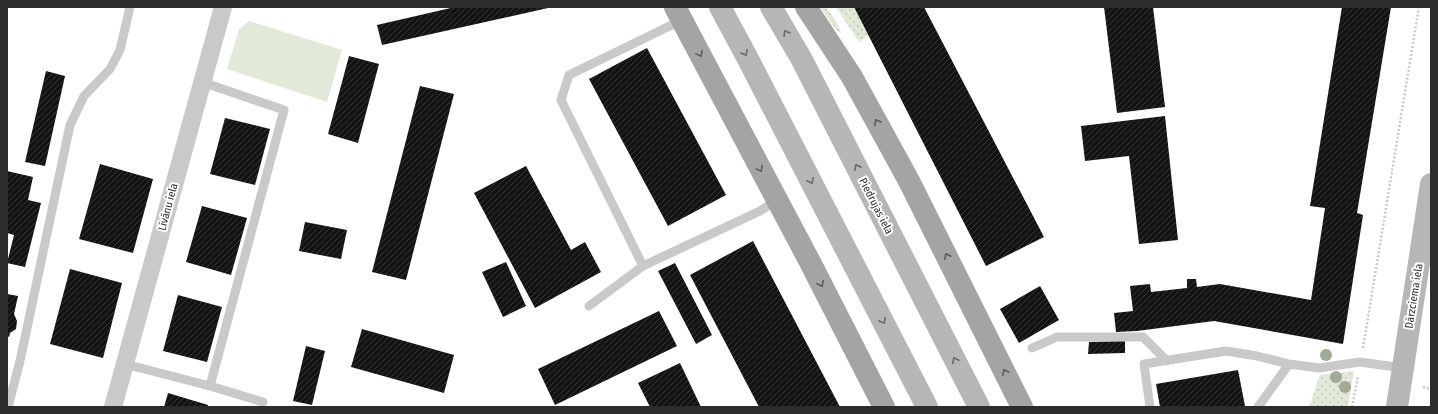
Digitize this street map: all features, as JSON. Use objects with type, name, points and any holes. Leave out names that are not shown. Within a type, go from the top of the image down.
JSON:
[{"type":"main road","points":[[720,7],[927,407]]},
{"type":"main road","name":"Piedrujas iela","points":[[771,7],[801,58],[979,407]]},
{"type":"main road","points":[[806,7],[852,77],[909,181],[1022,407]]},
{"type":"main road","points":[[679,13],[884,407]]},
{"type":"main road","name":"Dārzciema iela","points":[[1397,407],[1431,184]]},
{"type":"street","name":"Līvānu iela","points":[[113,407],[223,7]]},
{"type":"lane","points":[[8,407],[20,361],[70,125],[84,96],[110,69],[120,50],[130,7]]},
{"type":"lane","points":[[643,266],[561,100],[569,75],[679,13]]},
{"type":"lane","points":[[202,82],[284,110],[210,386]]},
{"type":"lane","points":[[589,306],[643,266],[760,211],[777,200]]},
{"type":"lane","points":[[1032,348],[1057,337],[1143,337],[1167,360]]},
{"type":"lane","points":[[1150,407],[1144,364],[1167,360],[1226,351],[1257,356],[1289,364],[1319,368],[1360,362],[1403,368]]},
{"type":"lane","points":[[126,364],[210,386],[263,402]]},
{"type":"lane","points":[[1258,407],[1289,364]]},
{"type":"path","points":[[1367,318],[1419,7]]},
{"type":"path","points":[[1423,387],[1431,389]]},
{"type":"green space","points":[[820,7],[826,7],[838,24],[841,33],[837,31]]},
{"type":"green space","points":[[836,7],[854,7],[868,35],[859,42]]},
{"type":"green space","points":[[249,21],[342,50],[327,102],[227,69],[239,29]]},
{"type":"green space","points":[[1354,371],[1348,407],[1309,407],[1320,375]]},
{"type":"building","points":[[455,7],[548,8],[382,45],[377,25]]},
{"type":"building","points":[[854,7],[924,7],[1044,237],[986,266]]},
{"type":"building","points":[[1104,7],[1153,7],[1165,107],[1117,113]]},
{"type":"building","points":[[1342,7],[1391,7],[1357,213],[1363,215],[1343,344],[1214,321],[1137,331],[1116,332],[1114,313],[1133,311],[1130,286],[1150,284],[1151,292],[1187,288],[1187,279],[1196,279],[1197,287],[1220,284],[1311,300],[1325,208],[1310,206]]},
{"type":"building","points":[[647,48],[726,195],[668,226],[589,79]]},
{"type":"building","points":[[349,56],[379,64],[358,143],[328,134]]},
{"type":"building","points":[[46,71],[65,76],[45,166],[25,162]]},
{"type":"building","points":[[420,86],[454,94],[406,280],[372,272]]},
{"type":"building","points":[[1165,116],[1178,240],[1139,244],[1129,156],[1085,161],[1081,126]]},
{"type":"building","points":[[225,118],[270,129],[255,185],[210,174]]},
{"type":"building","points":[[100,164],[153,179],[133,253],[79,239]]},
{"type":"building","points":[[526,166],[571,250],[585,242],[601,272],[535,308],[474,193]]},
{"type":"building","points":[[7,171],[33,177],[28,200],[41,203],[25,267],[7,263],[14,235],[7,233]]},
{"type":"building","points":[[202,206],[247,218],[231,275],[186,262]]},
{"type":"building","points":[[305,222],[347,230],[341,259],[299,251]]},
{"type":"building","points":[[753,241],[840,407],[759,407],[690,275]]},
{"type":"building","points":[[506,262],[526,306],[503,317],[482,272]]},
{"type":"building","points":[[675,263],[712,335],[696,344],[658,271]]},
{"type":"building","points":[[70,269],[122,283],[103,358],[50,344]]},
{"type":"building","points":[[1040,286],[1059,320],[1019,343],[1000,309]]},
{"type":"building","points":[[7,294],[18,296],[14,314],[17,321],[16,329],[10,333],[9,337],[7,336]]},
{"type":"building","points":[[178,295],[222,307],[207,362],[163,351]]},
{"type":"building","points":[[659,311],[677,346],[555,405],[538,369]]},
{"type":"building","points":[[362,329],[454,355],[444,393],[351,367]]},
{"type":"building","points":[[1125,341],[1125,353],[1088,354],[1089,342]]},
{"type":"building","points":[[306,346],[325,351],[312,405],[293,401]]},
{"type":"building","points":[[680,363],[701,407],[650,407],[638,383]]},
{"type":"building","points":[[1238,370],[1245,406],[1160,407],[1156,384]]},
{"type":"building","points":[[168,393],[208,405],[208,407],[164,407]]}]
